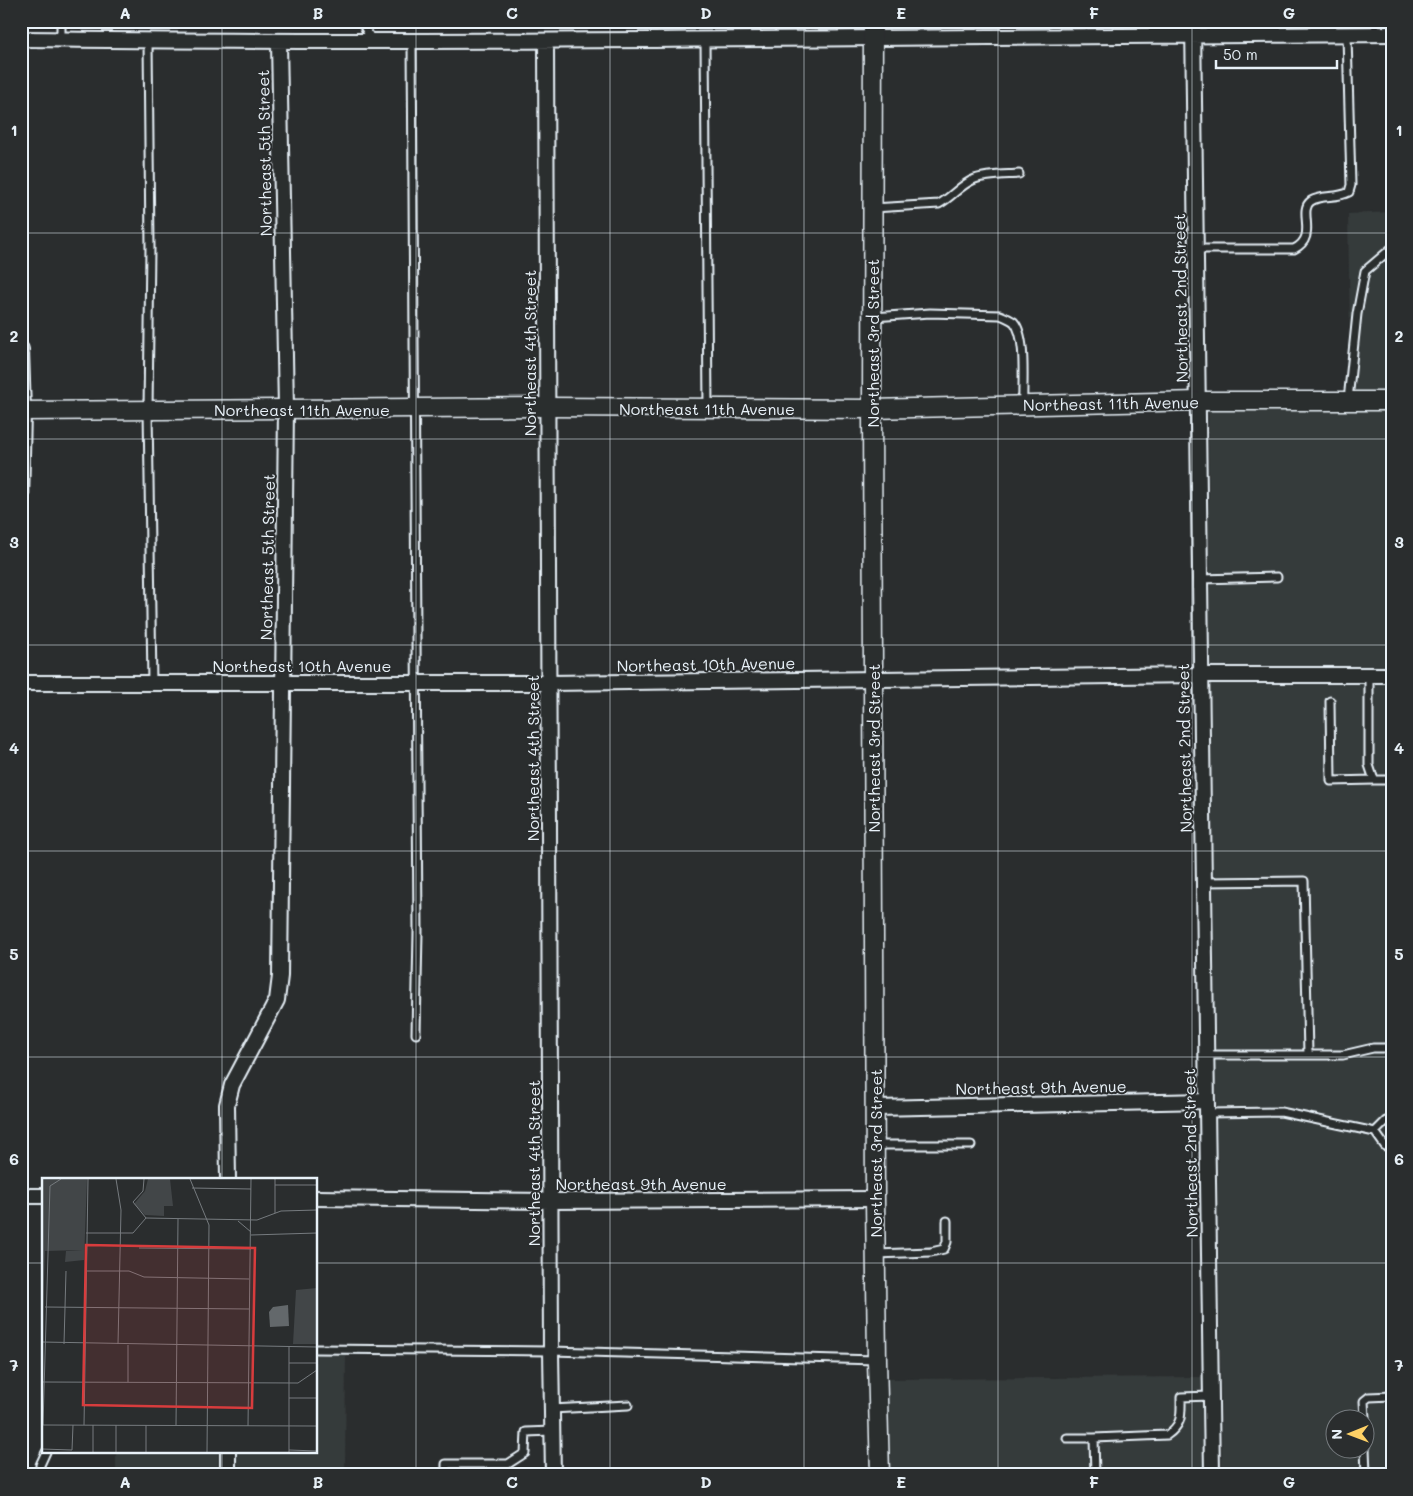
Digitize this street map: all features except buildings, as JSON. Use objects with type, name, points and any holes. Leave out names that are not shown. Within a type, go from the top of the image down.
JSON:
[{"type":"street","name":"Northeast 3rd Street","points":[[873,21],[872,409],[875,1199],[880,1475]]},
{"type":"street","points":[[21,40],[279,42],[873,40],[1193,28],[1347,34],[1375,28],[1392,34]]},
{"type":"street","name":"Northeast 2nd Street","points":[[1193,28],[1212,1475]]},
{"type":"street","name":"Northeast 5th Street","points":[[228,1178],[227,1105],[232,1086],[277,1000],[280,976],[286,408],[279,42]]},
{"type":"street","name":"Northeast 4th Street","points":[[546,42],[546,407],[553,1475]]},
{"type":"street","points":[[21,349],[21,503]]},
{"type":"street","name":"Northeast 11th Avenue","points":[[22,411],[546,407],[872,409],[1199,401],[1392,401]]},
{"type":"street","name":"Northeast 10th Avenue","points":[[21,682],[549,683],[1200,675],[1392,675]]},
{"type":"street","name":"Northeast 9th Avenue","points":[[876,1108],[1207,1107]]},
{"type":"street","points":[[21,1196],[42,1196]]},
{"type":"street","name":"Northeast 9th Avenue","points":[[318,1198],[550,1201],[875,1199]]},
{"type":"street","points":[[228,1454],[228,1475]]},
{"type":"lane","points":[[60,21],[61,40]]},
{"type":"lane","points":[[361,21],[373,42]]},
{"type":"lane","points":[[1196,250],[1294,249],[1302,245],[1307,237],[1307,207],[1310,202],[1318,198],[1342,196],[1349,192],[1351,185],[1347,34]]},
{"type":"lane","points":[[148,41],[150,248],[148,410],[152,683]]},
{"type":"lane","points":[[705,41],[708,408]]},
{"type":"lane","points":[[412,42],[418,932],[416,1034]]},
{"type":"lane","points":[[872,208],[939,204],[948,200],[963,186],[976,178],[1019,174]]},
{"type":"lane","points":[[1348,400],[1357,314],[1365,271],[1387,250],[1392,248]]},
{"type":"lane","points":[[872,317],[930,313],[1000,315],[1009,319],[1017,327],[1022,343],[1022,405]]},
{"type":"lane","points":[[1200,579],[1277,577]]},
{"type":"lane","points":[[1369,675],[1369,765],[1374,780]]},
{"type":"lane","points":[[1330,701],[1331,781],[1392,780]]},
{"type":"lane","points":[[1203,882],[1304,881],[1308,1054]]},
{"type":"lane","points":[[1206,1055],[1342,1055],[1373,1048],[1392,1048]]},
{"type":"lane","points":[[1207,1107],[1281,1112],[1375,1132],[1385,1146],[1392,1146]]},
{"type":"lane","points":[[1375,1132],[1386,1121],[1392,1119]]},
{"type":"lane","points":[[875,1145],[971,1145]]},
{"type":"lane","points":[[876,1254],[931,1252],[944,1249],[947,1242],[947,1221]]},
{"type":"lane","points":[[318,1348],[551,1351],[877,1360]]},
{"type":"lane","points":[[1068,1438],[1167,1435],[1177,1429],[1182,1417],[1181,1397],[1211,1396]]},
{"type":"lane","points":[[1364,1408],[1364,1400],[1369,1397],[1392,1396]]},
{"type":"lane","points":[[552,1408],[628,1405]]},
{"type":"lane","points":[[446,1475],[446,1464],[508,1464],[525,1453],[526,1432],[552,1431]]},
{"type":"lane","points":[[1094,1438],[1095,1475]]},
{"type":"lane","points":[[40,1475],[40,1465],[45,1454]]},
{"type":"lane","points":[[1365,1458],[1366,1475]]},
{"type":"shaded area","points":[[31,21],[259,21],[31,22]]},
{"type":"shaded area","points":[[1392,212],[1392,392],[1351,392],[1348,214]]},
{"type":"shaded area","points":[[1208,409],[1392,409],[1392,666],[1210,666]]},
{"type":"shaded area","points":[[1210,683],[1392,683],[1392,1475],[1222,1475]]},
{"type":"shaded area","points":[[318,1351],[346,1351],[345,1475],[237,1475],[237,1454],[318,1454]]},
{"type":"shaded area","points":[[1202,1377],[1203,1475],[890,1475],[887,1379]]},
{"type":"shaded area","points":[[116,1454],[218,1454],[218,1475],[116,1475]]}]
